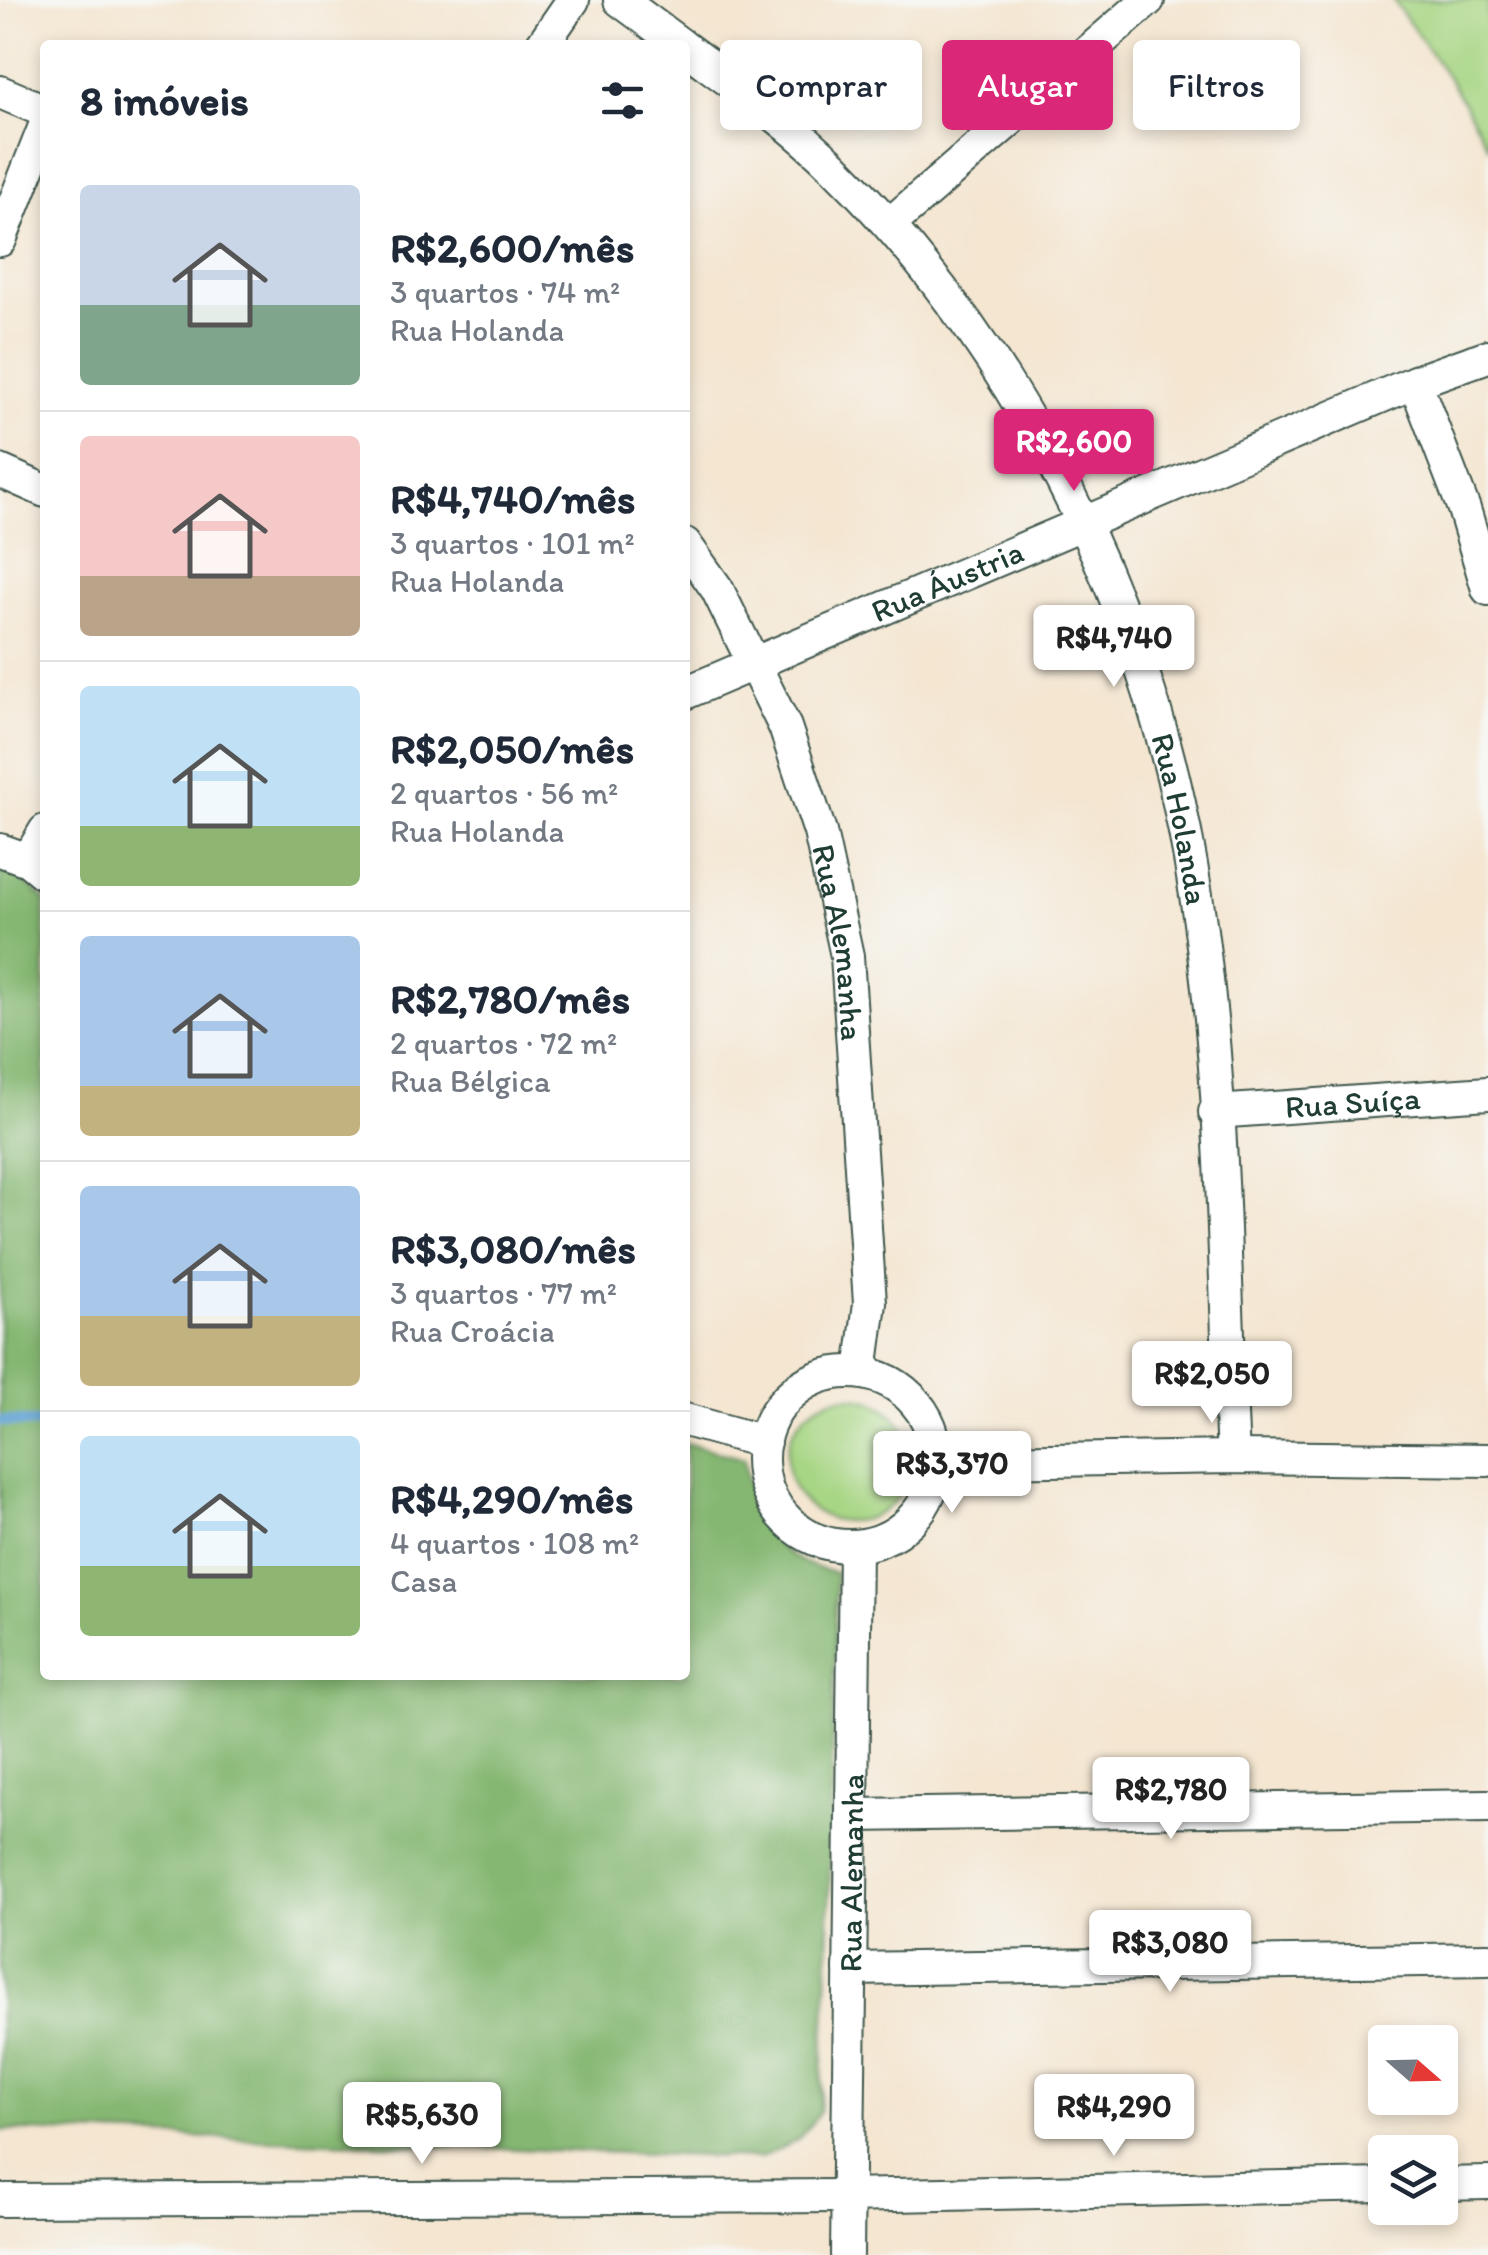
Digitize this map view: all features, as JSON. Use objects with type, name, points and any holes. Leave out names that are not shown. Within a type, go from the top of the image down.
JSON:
[{"type":"street","points":[[545,40],[572,0]]},
{"type":"street","name":"Rua Holanda","points":[[620,0],[675,40]]},
{"type":"street","points":[[890,224],[1148,0]]},
{"type":"street","name":"Rua Holanda","points":[[690,52],[830,163],[890,224],[969,324],[1039,438],[1083,524],[1137,656],[1173,778],[1204,970],[1216,1112],[1232,1457]]},
{"type":"street","points":[[0,92],[40,109]]},
{"type":"street","points":[[0,240],[40,139]]},
{"type":"street","name":"Rua Áustria","points":[[690,691],[1414,382],[1488,356]]},
{"type":"street","points":[[1414,382],[1464,509],[1488,588]]},
{"type":"street","points":[[0,471],[40,489]]},
{"type":"street","name":"Rua Alemanha","points":[[690,551],[717,590],[756,661],[785,727],[820,832],[847,956],[870,1302],[860,1372]]},
{"type":"street","points":[[24,861],[40,838]]},
{"type":"street","name":"Rua Suíça","points":[[1216,1112],[1488,1093]]},
{"type":"street","points":[[860,1372],[900,1388],[916,1402],[935,1441],[936,1462],[932,1488],[920,1510],[880,1542],[855,1547],[816,1540],[784,1517],[765,1482],[764,1442],[773,1417],[789,1396],[810,1381],[835,1373],[860,1372]]},
{"type":"street","points":[[690,1421],[764,1442]]},
{"type":"street","points":[[936,1462],[1232,1457],[1488,1460]]},
{"type":"street","name":"Rua Alemanha","points":[[846,2255],[855,1547]]},
{"type":"street","points":[[854,1815],[1488,1806]]},
{"type":"street","points":[[850,1969],[1488,1958]]},
{"type":"street","points":[[1458,2183],[1488,2182]]},
{"type":"street","points":[[0,2200],[844,2196],[1368,2185]]},
{"type":"green space","points":[[1393,0],[1488,0],[1488,146],[1451,82]]},
{"type":"green space","points":[[0,863],[40,895],[40,1680],[690,1680],[690,1444],[744,1459],[753,1502],[769,1535],[795,1559],[836,1573],[828,1970],[820,2112],[799,2139],[761,2158],[0,2130]]},
{"type":"green space","points":[[849,1397],[873,1402],[893,1415],[906,1435],[911,1459],[906,1483],[893,1503],[873,1516],[849,1521],[825,1516],[805,1503],[792,1483],[787,1459],[792,1435],[805,1415],[825,1402]]},
{"type":"waterway","points":[[0,1421],[40,1424]]}]
